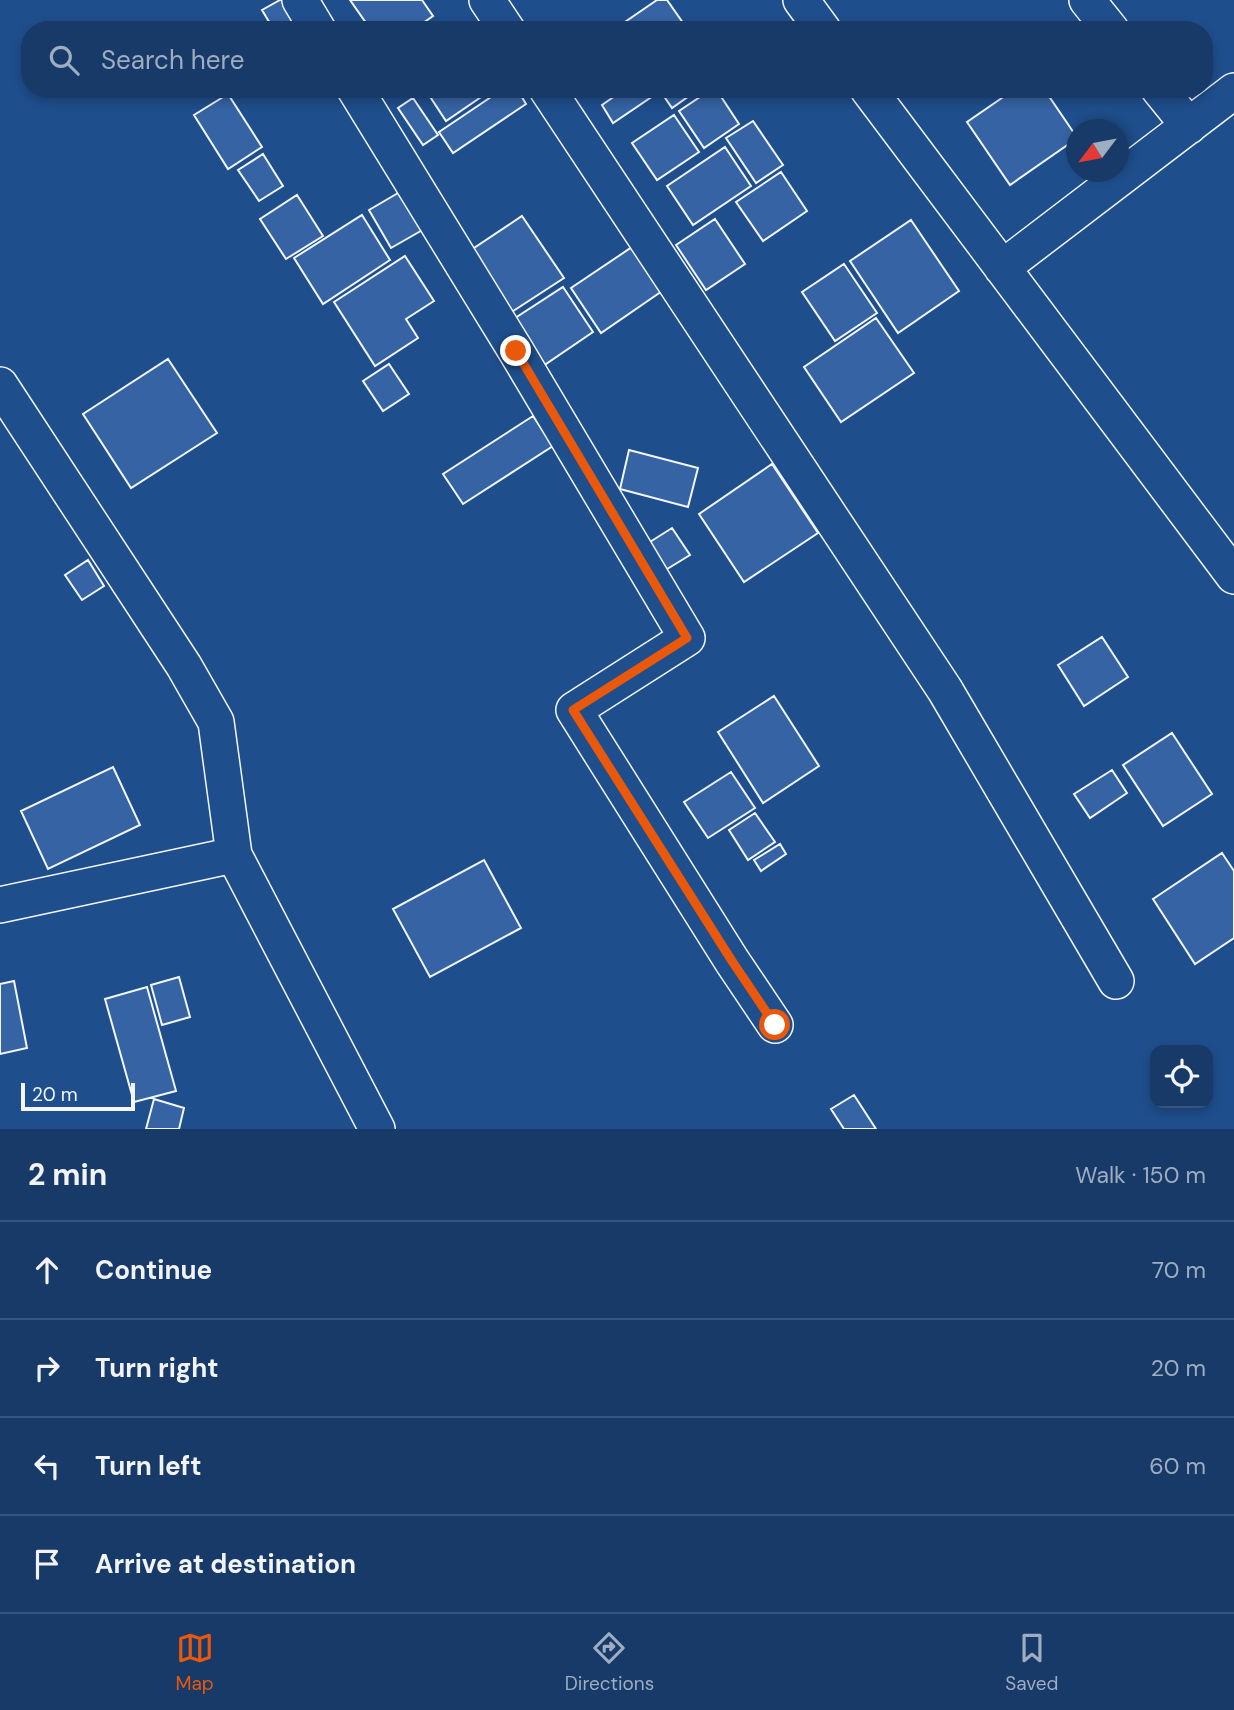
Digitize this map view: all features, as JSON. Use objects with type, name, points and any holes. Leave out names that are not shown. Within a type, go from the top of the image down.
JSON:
[{"type":"street","points":[[300,0],[313,21]]},
{"type":"street","points":[[486,0],[501,21]]},
{"type":"street","points":[[801,0],[816,21]]},
{"type":"street","points":[[1087,0],[1104,21]]},
{"type":"street","points":[[1002,268],[1234,91]]},
{"type":"street","points":[[361,98],[516,351],[687,638],[573,710],[775,1025]]},
{"type":"street","points":[[553,98],[946,690],[1116,981]]},
{"type":"street","points":[[875,98],[1234,576]]},
{"type":"street","points":[[1166,98],[1189,126]]},
{"type":"street","points":[[0,384],[184,666],[216,722],[234,855],[377,1129]]},
{"type":"street","points":[[0,905],[234,855]]},
{"type":"building","points":[[280,0],[291,0],[303,21],[269,21],[262,10]]},
{"type":"building","points":[[350,0],[422,0],[433,16],[426,21],[365,21]]},
{"type":"building","points":[[657,0],[667,0],[682,21],[626,21]]},
{"type":"building","points":[[222,98],[231,98],[262,147],[228,169],[194,115]]},
{"type":"building","points":[[413,98],[438,135],[423,145],[398,108]]},
{"type":"building","points":[[431,98],[480,98],[446,121]]},
{"type":"building","points":[[490,98],[522,98],[526,104],[453,153],[439,132]]},
{"type":"building","points":[[612,98],[650,98],[613,123],[602,105]]},
{"type":"building","points":[[665,98],[686,98],[672,108]]},
{"type":"building","points":[[698,98],[722,98],[739,124],[704,148],[679,111]]},
{"type":"building","points":[[1002,98],[1050,98],[1066,121],[1066,146],[1010,185],[967,122]]},
{"type":"building","points":[[674,115],[699,152],[657,180],[632,143]]},
{"type":"building","points":[[753,121],[783,165],[756,183],[726,138]]},
{"type":"building","points":[[725,147],[751,186],[693,225],[667,186]]},
{"type":"building","points":[[263,154],[283,186],[259,201],[238,170]]},
{"type":"building","points":[[781,172],[807,211],[763,241],[736,202]]},
{"type":"building","points":[[410,186],[433,224],[391,248],[369,210]]},
{"type":"building","points":[[297,195],[323,236],[286,259],[260,219]]},
{"type":"building","points":[[362,215],[390,260],[323,304],[294,258]]},
{"type":"building","points":[[522,216],[564,278],[507,315],[465,254]]},
{"type":"building","points":[[715,219],[745,264],[706,290],[676,245]]},
{"type":"building","points":[[911,220],[959,291],[898,333],[850,261]]},
{"type":"building","points":[[635,245],[665,289],[601,333],[571,288]]},
{"type":"building","points":[[405,256],[434,301],[406,319],[418,338],[375,366],[334,302]]},
{"type":"building","points":[[844,264],[877,313],[835,341],[802,292]]},
{"type":"building","points":[[563,287],[593,332],[540,368],[509,322]]},
{"type":"building","points":[[876,318],[914,373],[841,422],[804,367]]},
{"type":"building","points":[[168,359],[217,433],[131,488],[83,414]]},
{"type":"building","points":[[389,364],[409,394],[383,411],[363,381]]},
{"type":"building","points":[[533,416],[553,446],[463,504],[443,474]]},
{"type":"building","points":[[629,450],[698,468],[688,507],[620,489]]},
{"type":"building","points":[[772,464],[818,533],[744,582],[699,514]]},
{"type":"building","points":[[672,528],[690,555],[659,574],[642,547]]},
{"type":"building","points":[[88,560],[104,586],[82,600],[65,575]]},
{"type":"building","points":[[1102,637],[1128,677],[1084,706],[1058,665]]},
{"type":"building","points":[[774,696],[819,766],[763,803],[718,732]]},
{"type":"building","points":[[1172,733],[1212,794],[1163,826],[1123,765]]},
{"type":"building","points":[[113,767],[140,825],[48,869],[21,811]]},
{"type":"building","points":[[1112,770],[1127,793],[1090,818],[1074,794]]},
{"type":"building","points":[[731,772],[755,808],[708,838],[684,802]]},
{"type":"building","points":[[755,813],[775,842],[748,860],[729,830]]},
{"type":"building","points":[[780,844],[786,854],[761,871],[754,860]]},
{"type":"building","points":[[1222,853],[1234,871],[1234,938],[1195,964],[1153,899]]},
{"type":"building","points":[[484,860],[521,928],[430,977],[393,909]]},
{"type":"building","points":[[179,977],[190,1017],[162,1025],[151,985]]},
{"type":"building","points":[[14,981],[27,1048],[0,1054],[0,984]]},
{"type":"building","points":[[147,987],[176,1091],[134,1102],[105,999]]},
{"type":"building","points":[[854,1095],[876,1129],[844,1129],[831,1109]]},
{"type":"building","points":[[154,1099],[184,1108],[179,1129],[146,1129]]},
{"type":"route","points":[[516,351],[687,638],[573,710],[775,1025]]}]
